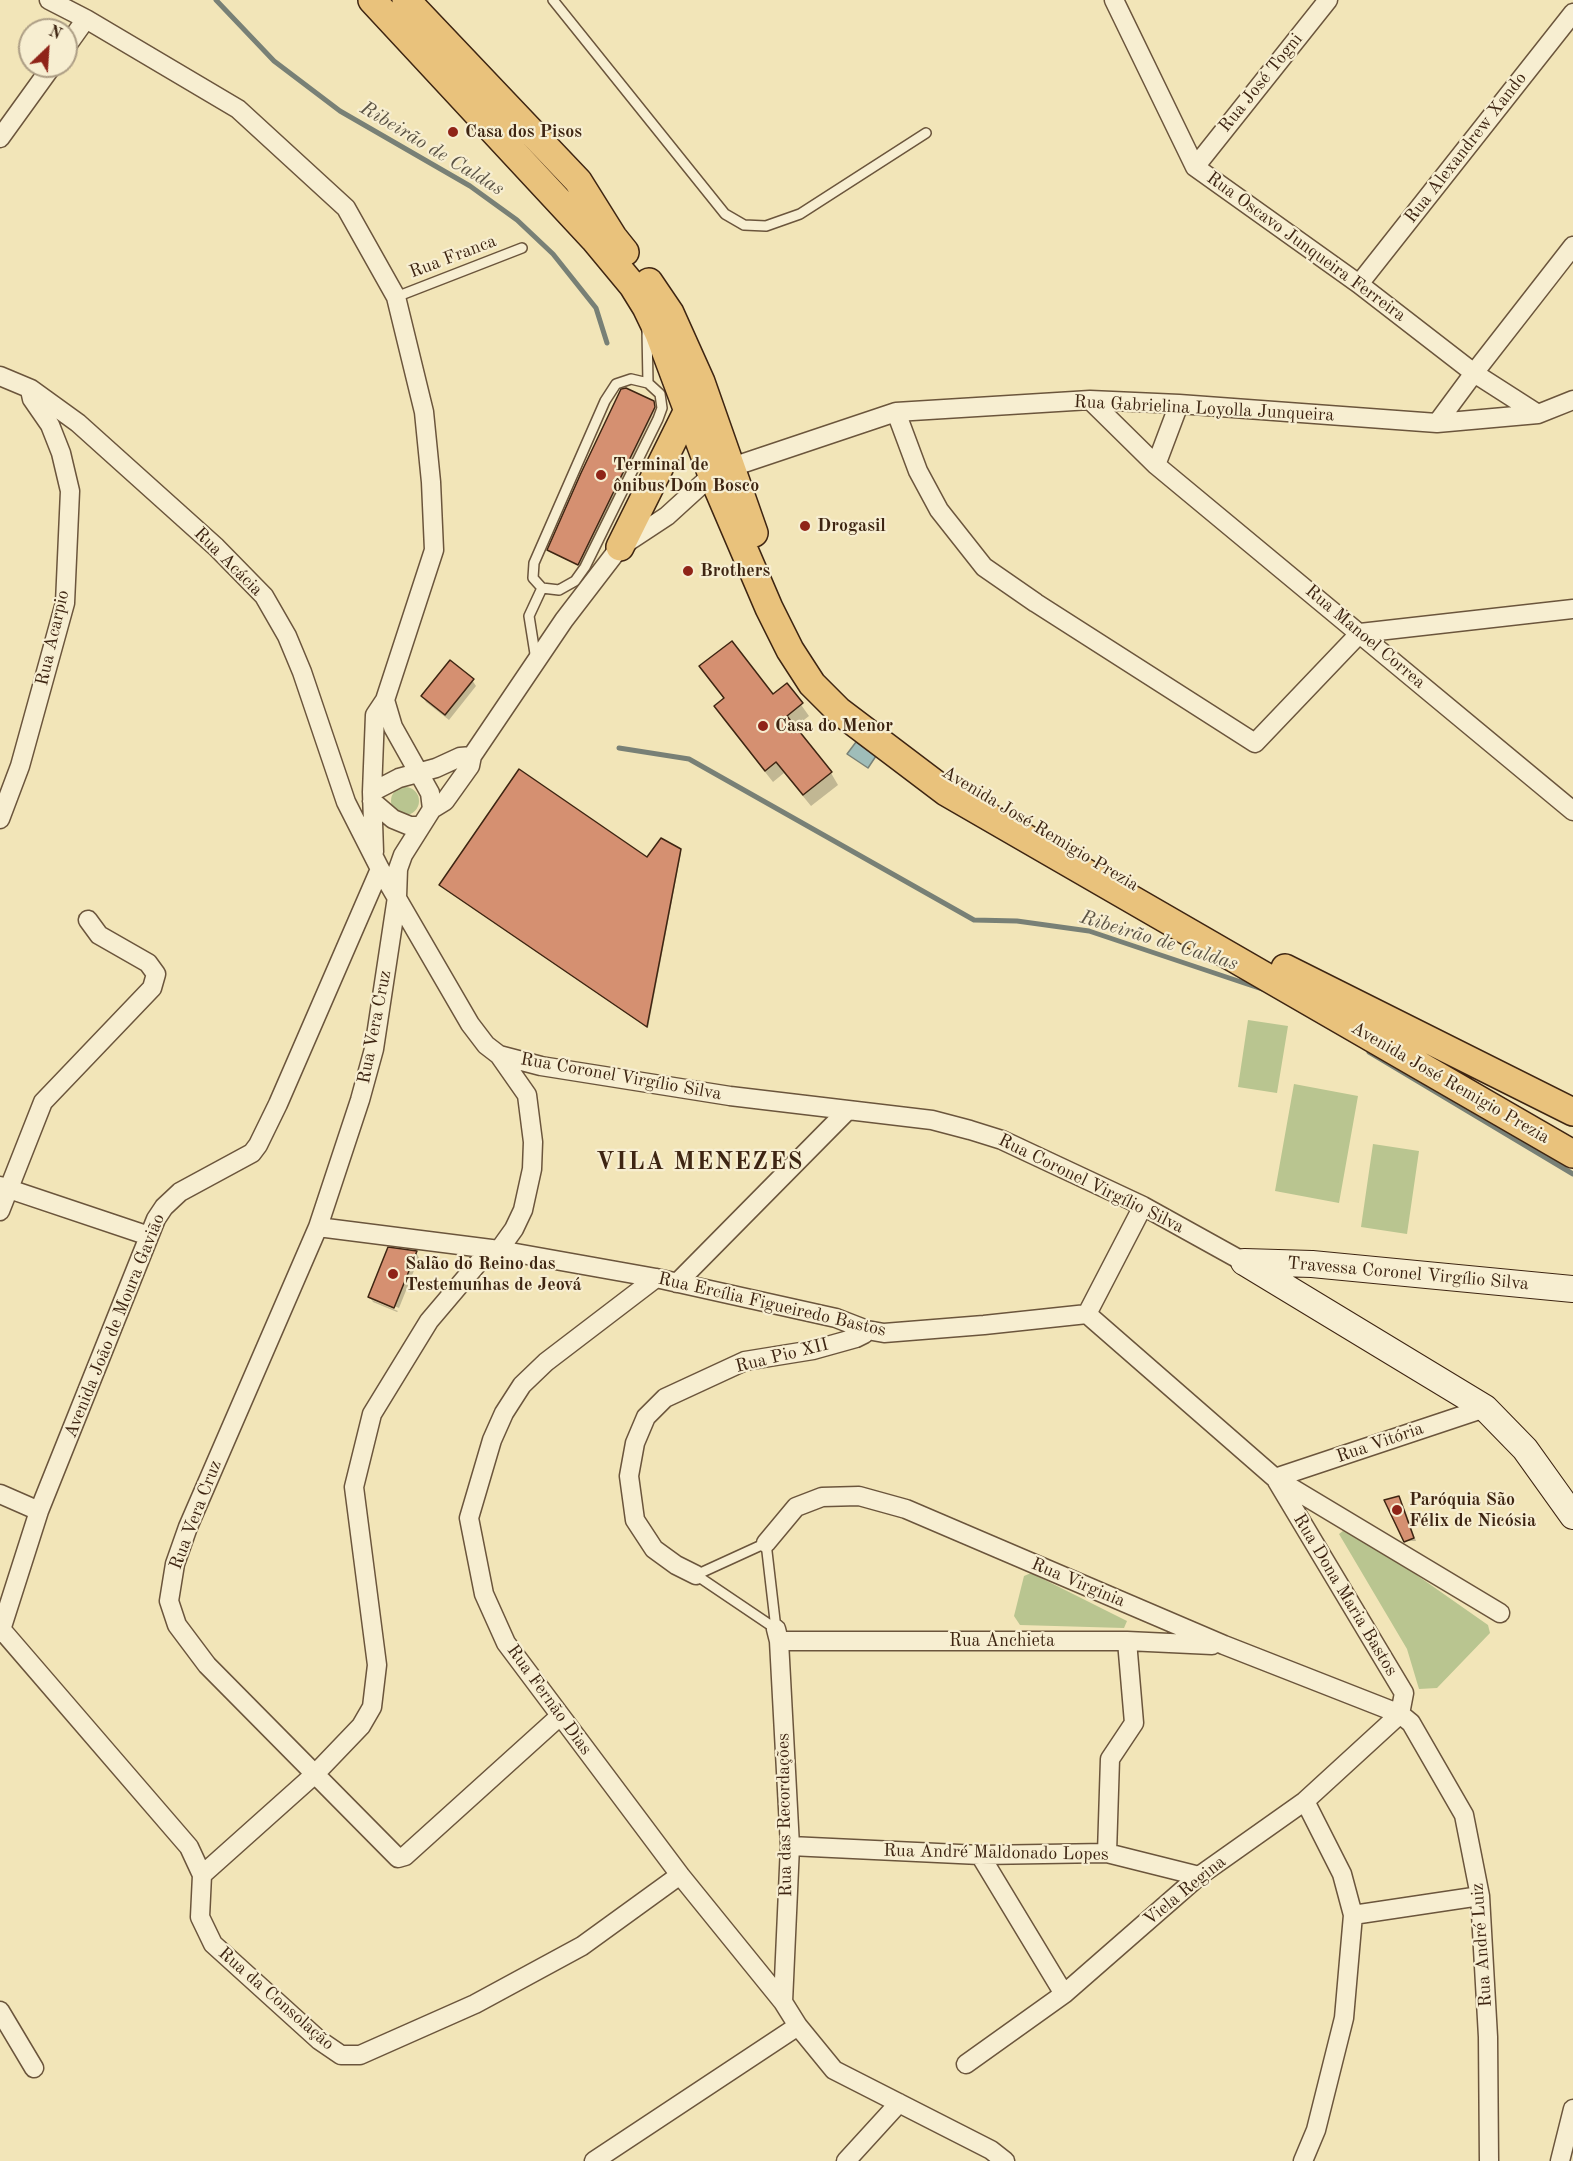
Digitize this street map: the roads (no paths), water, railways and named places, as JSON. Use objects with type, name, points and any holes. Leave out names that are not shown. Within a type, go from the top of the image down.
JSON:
[{"type":"main road","name":"Avenida José Remigio Prezia","points":[[372,0],[594,239],[633,286],[646,307],[688,408],[722,471],[800,634],[825,675],[846,699],[874,724],[994,806],[1240,946],[1573,1111]]},
{"type":"main road","name":"Avenida José Remigio Prezia","points":[[406,0],[578,181],[613,237],[638,266],[670,313],[701,382],[722,471],[769,608],[790,650],[812,684],[839,711],[946,792],[1573,1154]]},
{"type":"main road","points":[[620,547],[688,408]]},
{"type":"street","points":[[49,0],[86,19],[238,109],[346,208],[396,297],[424,412],[435,550],[384,700],[375,715],[372,797],[377,863]]},
{"type":"street","name":"Rua Oscavo Junqueira Ferreira","points":[[1114,0],[1195,167],[1359,284],[1473,373],[1538,414]]},
{"type":"street","name":"Rua José Togni","points":[[1195,167],[1328,0]]},
{"type":"street","name":"Rua Alexandrew Xando","points":[[1359,284],[1573,13]]},
{"type":"street","points":[[78,30],[86,19]]},
{"type":"street","points":[[0,138],[43,78]]},
{"type":"street","points":[[1437,423],[1473,373],[1573,246]]},
{"type":"street","name":"Rua Acácia","points":[[0,376],[31,389],[78,423],[216,547],[264,596],[287,636],[302,672],[346,802],[377,863]]},
{"type":"street","name":"Rua Acarpio","points":[[0,819],[20,766],[65,603],[70,490],[62,453],[50,425],[32,399],[31,389]]},
{"type":"street","name":"Rua Gabrielina Loyolla Junqueira","points":[[722,471],[896,412],[1090,400],[1179,404],[1437,423],[1538,414],[1573,400]]},
{"type":"street","name":"Rua Manoel Correa","points":[[1090,400],[1156,465],[1573,811]]},
{"type":"street","points":[[1156,465],[1179,404]]},
{"type":"street","points":[[896,412],[918,471],[939,510],[984,567],[1036,603],[1255,743],[1360,633],[1573,609]]},
{"type":"street","name":"Rua Vera Cruz","points":[[561,1716],[405,1856],[398,1858],[207,1665],[177,1625],[169,1601],[175,1564],[188,1527],[318,1227],[360,1100],[374,1049],[397,897],[400,861],[432,809],[445,801],[470,766],[472,756],[564,620],[620,547],[667,516],[722,471]]},
{"type":"street","points":[[384,700],[393,727],[430,793],[432,809]]},
{"type":"street","points":[[372,797],[399,778],[418,771],[436,768],[460,757],[472,756]]},
{"type":"street","points":[[372,797],[393,819],[410,826],[420,826]]},
{"type":"street","name":"Rua Coronel Virgílio Silva","points":[[377,863],[470,1024],[486,1045],[499,1055],[552,1068],[730,1096],[847,1112],[932,1120],[992,1136],[1037,1155],[1143,1206],[1244,1262],[1299,1298],[1485,1408],[1525,1449],[1573,1516]]},
{"type":"street","name":"Avenida João de Moura Gavião","points":[[1,1631],[39,1511],[149,1236],[164,1207],[180,1192],[252,1153],[258,1145],[278,1104],[377,863]]},
{"type":"street","points":[[0,1211],[4,1188],[43,1102],[152,988],[156,974],[148,963],[99,935],[88,920]]},
{"type":"street","points":[[202,1875],[315,1774],[361,1726],[372,1707],[378,1665],[354,1487],[372,1414],[429,1321],[479,1262],[499,1250],[514,1230],[523,1210],[532,1169],[533,1142],[526,1095],[499,1055]]},
{"type":"street","points":[[677,1283],[847,1112]]},
{"type":"street","points":[[4,1188],[149,1236]]},
{"type":"street","points":[[1143,1206],[1087,1314],[1275,1478],[1500,1613]]},
{"type":"street","name":"Rua Ercília Figueiredo Bastos","points":[[318,1227],[499,1250],[656,1278],[836,1318],[884,1333],[1087,1314]]},
{"type":"street","name":"Travessa Coronel Virgílio Silva","points":[[1244,1262],[1312,1264],[1573,1289]]},
{"type":"street","points":[[1299,1298],[1312,1264]]},
{"type":"street","name":"Rua Fernão Dias","points":[[656,1278],[546,1362],[522,1385],[504,1413],[492,1440],[469,1518],[484,1594],[507,1643],[680,1875],[783,2002],[798,2026],[834,2070],[899,2103],[995,2158]]},
{"type":"street","name":"Rua Pio XII","points":[[696,1575],[676,1565],[654,1549],[635,1520],[629,1476],[635,1443],[646,1417],[665,1398],[745,1361],[813,1350],[856,1338],[864,1334],[867,1329]]},
{"type":"street","name":"Rua Vitória","points":[[1275,1478],[1485,1408]]},
{"type":"street","name":"Rua Dona Maria Bastos","points":[[1275,1478],[1404,1693],[1400,1714]]},
{"type":"street","points":[[0,1494],[39,1511]]},
{"type":"street","name":"Rua Virginia","points":[[765,1543],[796,1507],[822,1497],[860,1496],[906,1509],[1224,1646],[1400,1714]]},
{"type":"street","name":"Rua da Consolação","points":[[1,1631],[189,1847],[202,1875],[200,1917],[213,1944],[319,2040],[340,2055],[360,2055],[475,2004],[582,1946],[680,1875]]},
{"type":"street","name":"Rua Anchieta","points":[[778,1635],[1127,1641],[1224,1646]]},
{"type":"street","name":"Rua das Recordações","points":[[778,1635],[790,1846],[783,2002]]},
{"type":"street","points":[[1107,1853],[1110,1759],[1134,1723],[1127,1641]]},
{"type":"street","name":"Viela Regina","points":[[966,2064],[1064,1994],[1199,1876],[1305,1801],[1400,1714]]},
{"type":"street","name":"Rua André Luiz","points":[[1400,1714],[1411,1723],[1464,1815],[1480,1896],[1488,2037],[1489,2161]]},
{"type":"street","points":[[1303,2161],[1316,2130],[1344,2019],[1353,1915],[1342,1874],[1305,1801]]},
{"type":"street","name":"Rua André Maldonado Lopes","points":[[790,1846],[980,1855],[1107,1853],[1199,1876]]},
{"type":"street","points":[[980,1855],[1064,1994]]},
{"type":"street","points":[[1353,1915],[1480,1896]]},
{"type":"street","points":[[0,2011],[34,2068]]},
{"type":"street","points":[[594,2161],[798,2026]]},
{"type":"street","points":[[846,2161],[899,2103]]},
{"type":"street","points":[[1560,2161],[1573,2109]]},
{"type":"lane","points":[[553,0],[725,214],[744,225],[766,226],[800,214],[926,133]]},
{"type":"lane","name":"Rua Franca","points":[[396,297],[522,248]]},
{"type":"lane","points":[[646,307],[648,383]]},
{"type":"lane","points":[[631,380],[648,383],[660,394],[662,408],[585,567],[575,581],[559,590],[542,588],[533,578],[534,564],[605,401],[616,384],[631,380]]},
{"type":"lane","points":[[536,661],[529,616],[542,588]]},
{"type":"lane","points":[[765,1543],[778,1635],[696,1575],[765,1543]]},
{"type":"water","points":[[856,742],[876,756],[868,768],[847,754]]},
{"type":"waterway","name":"Ribeirão de Caldas","points":[[216,0],[274,61],[340,111],[470,186],[517,220],[553,254],[596,308],[607,343]]},
{"type":"waterway","name":"Ribeirão de Caldas","points":[[619,748],[689,759],[974,920],[1017,921],[1089,931],[1265,990]]},
{"type":"waterway","name":"Ribeirão de Caldas","points":[[1369,1052],[1573,1174]]},
{"type":"place","name":"Casa dos Pisos","points":[[453,132]]},
{"type":"place","name":"Terminal de ônibus Dom Bosco","points":[[601,475]]},
{"type":"place","name":"Drogasil","points":[[805,526]]},
{"type":"place","name":"Brothers","points":[[688,571]]},
{"type":"place","name":"Casa do Menor","points":[[763,726]]},
{"type":"place","name":"Salão do Reino das Testemunhas de Jeová","points":[[393,1274]]},
{"type":"place","name":"Paróquia São Félix de Nicósia","points":[[1397,1510]]},
{"type":"district","name":"VILA MENEZES","points":[[700,1163]]}]
